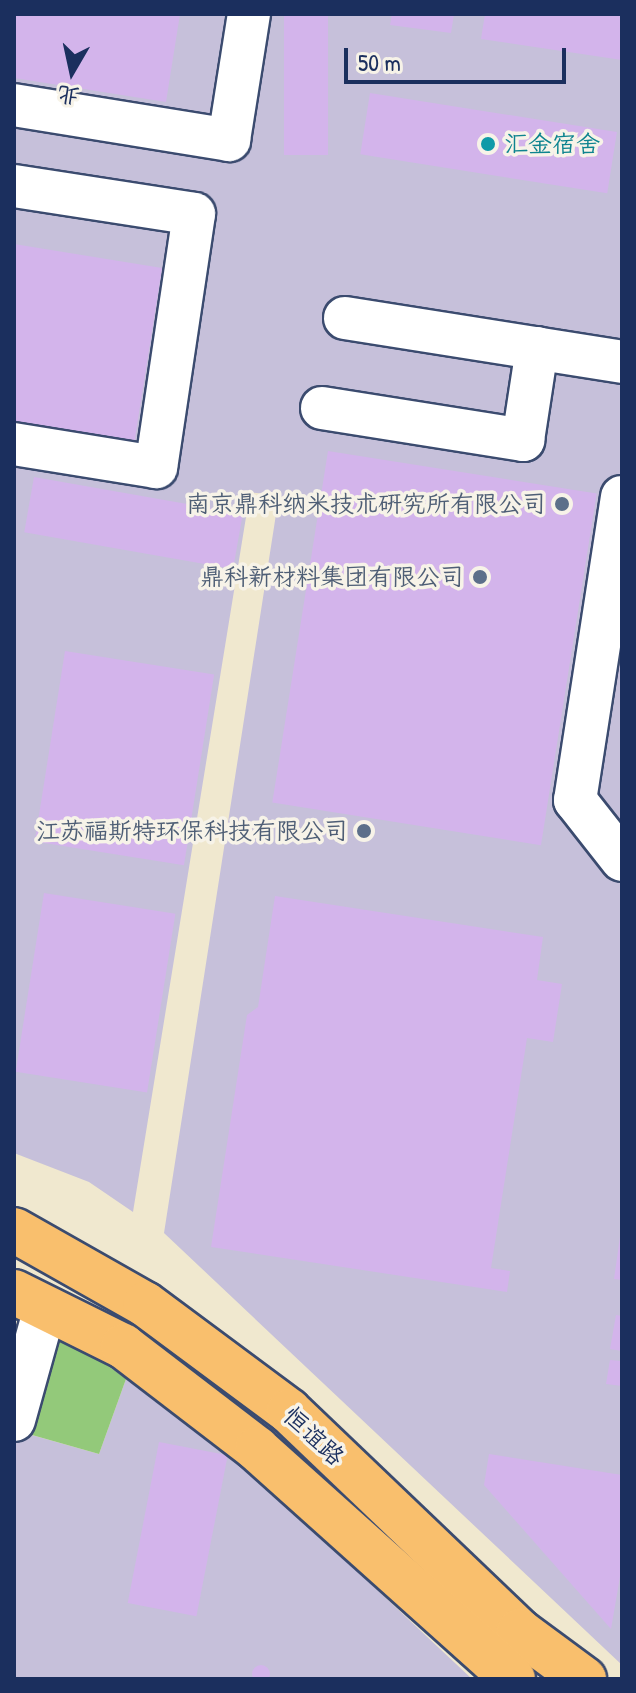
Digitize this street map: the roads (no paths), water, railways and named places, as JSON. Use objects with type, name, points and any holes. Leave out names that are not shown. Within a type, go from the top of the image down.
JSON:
[{"type":"main road","name":"恒谊路","points":[[14,1230],[145,1304],[289,1411],[519,1631],[584,1679]]},
{"type":"main road","name":"恒谊路","points":[[30,1300],[123,1346],[257,1449],[513,1679]]},
{"type":"lane","points":[[14,105],[229,140],[249,14]]},
{"type":"lane","points":[[14,186],[194,214],[156,467],[14,444]]},
{"type":"lane","points":[[345,318],[622,362]]},
{"type":"lane","points":[[322,408],[523,440],[537,348]]},
{"type":"lane","points":[[622,497],[575,800],[622,860]]},
{"type":"lane","points":[[14,1420],[30,1300]]},
{"type":"place","name":"汇金宿舍","points":[[488,144]]},
{"type":"place","name":"南京鼎科纳米技术研究所有限公司","points":[[562,504]]},
{"type":"place","name":"鼎科新材料集团有限公司","points":[[480,577]]},
{"type":"place","name":"江苏福斯特环保科技有限公司","points":[[364,831]]}]
